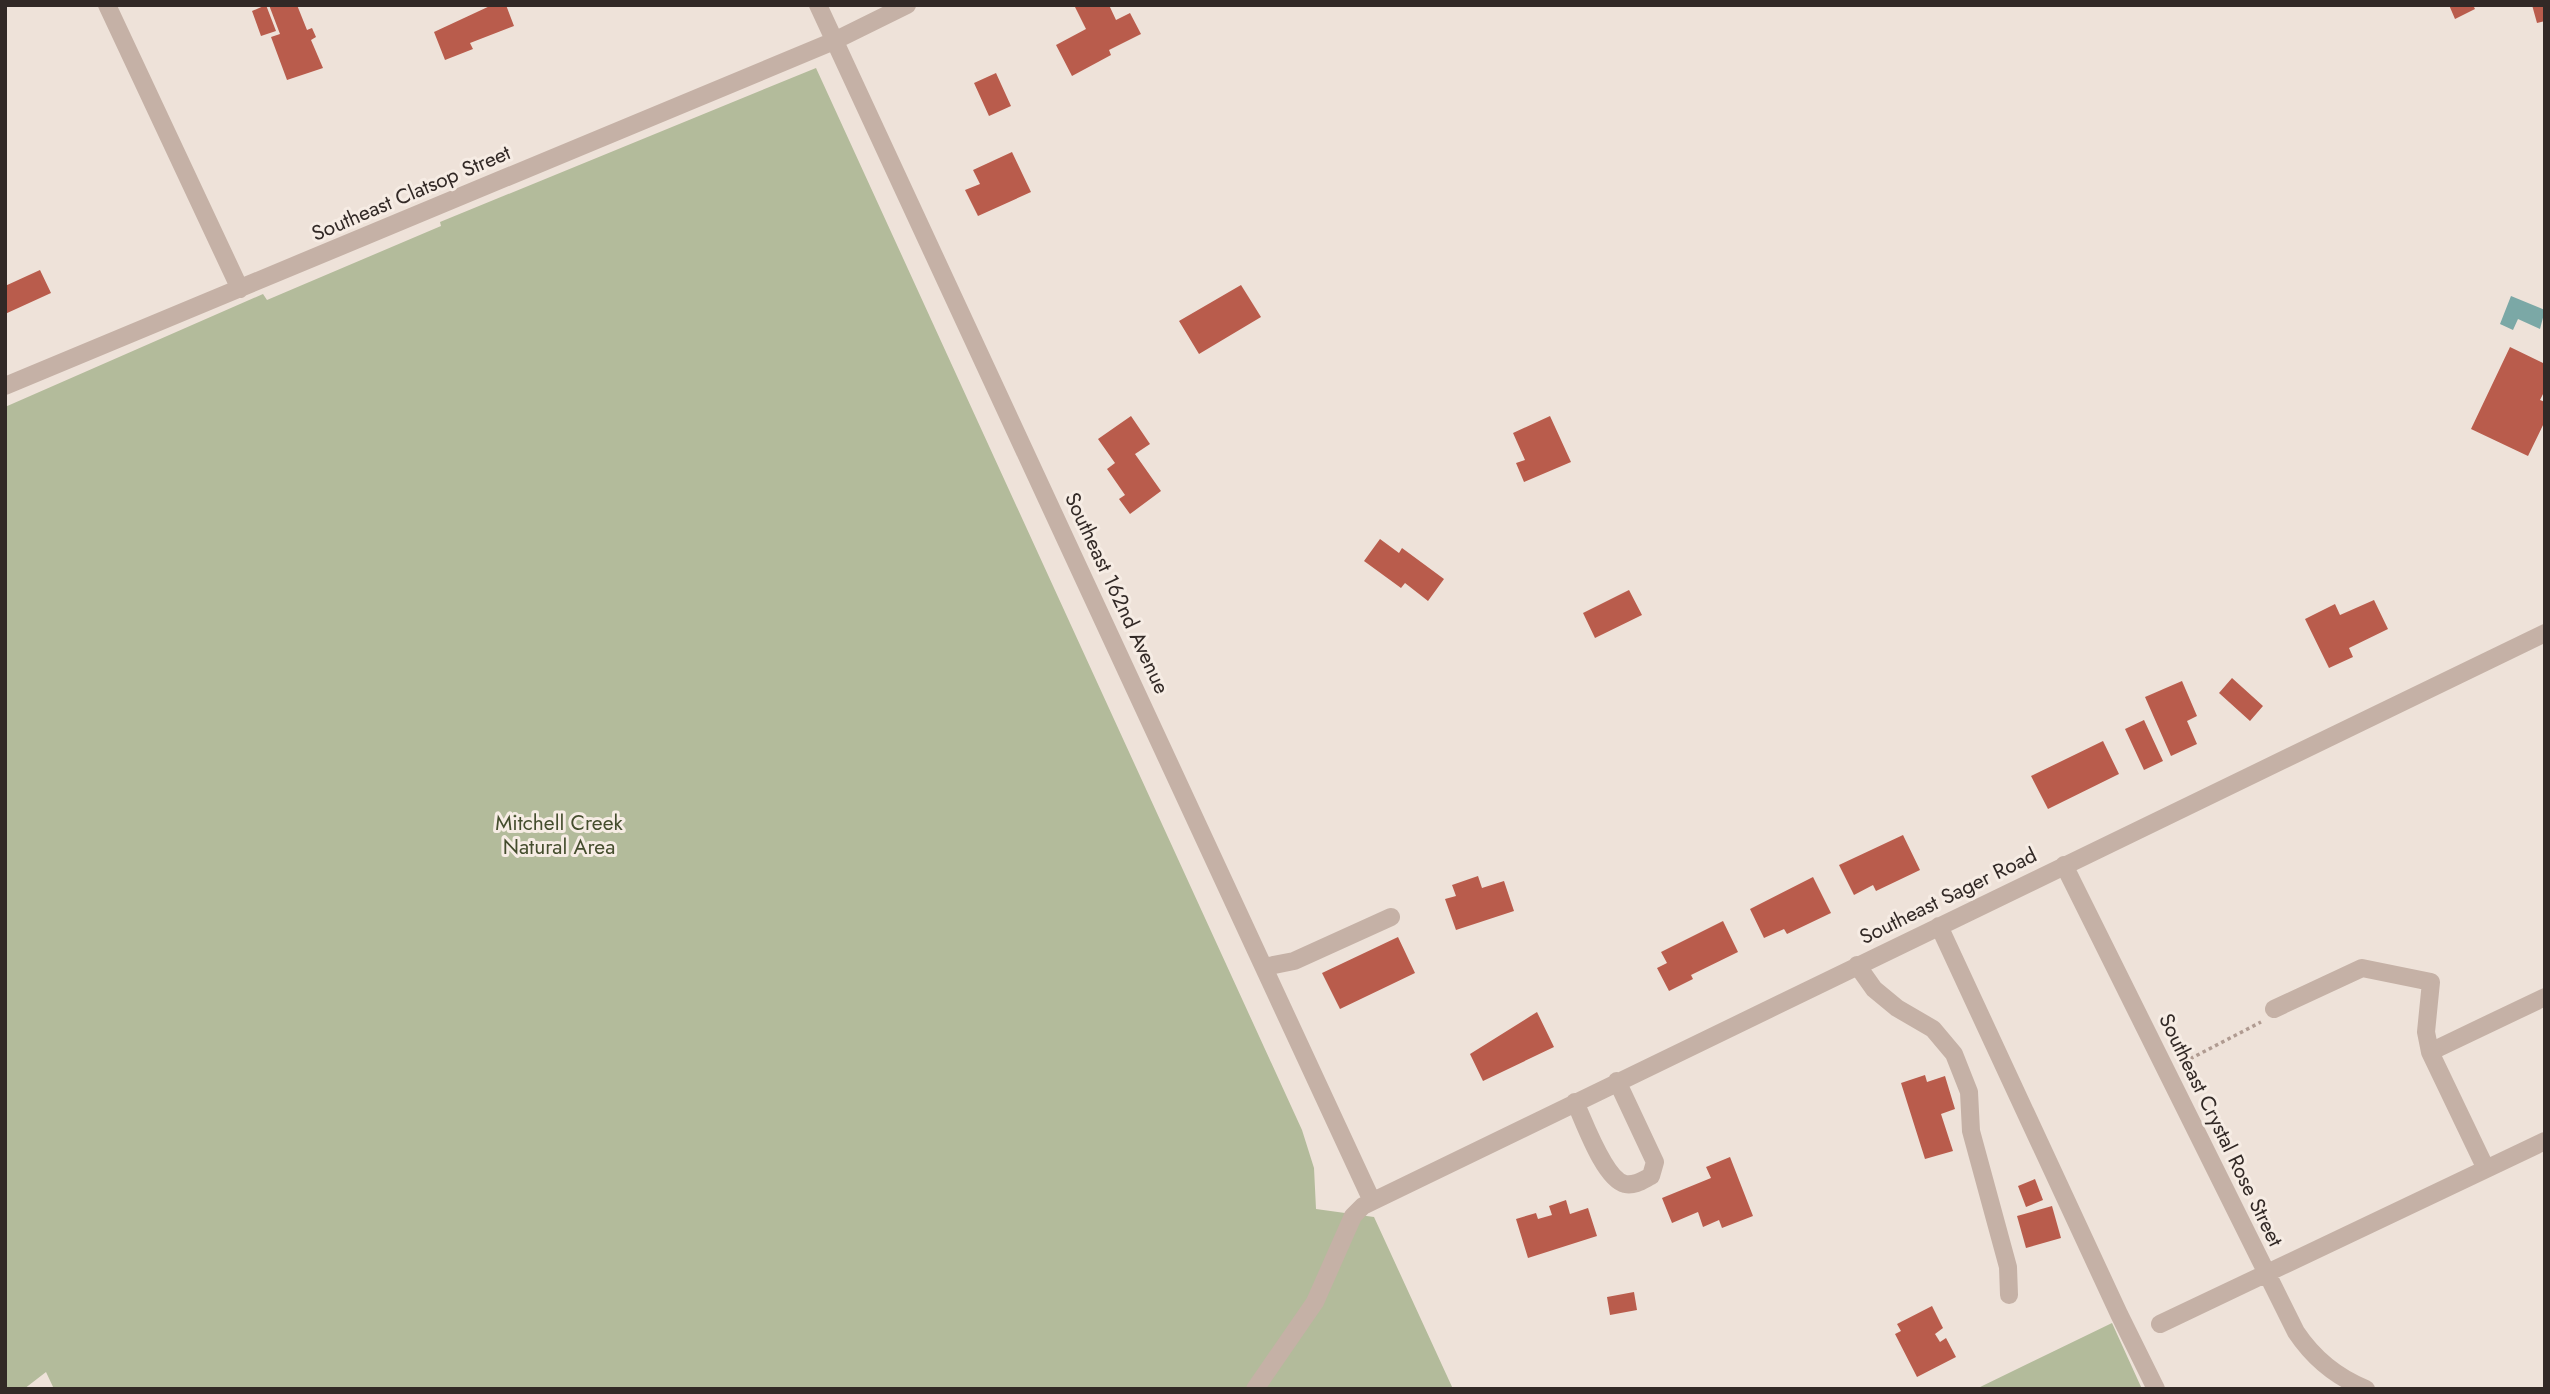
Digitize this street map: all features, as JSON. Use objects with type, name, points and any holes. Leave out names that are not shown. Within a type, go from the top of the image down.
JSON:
[{"type":"street","points":[[107,5],[240,289]]},
{"type":"street","name":"Southeast 162nd Avenue","points":[[818,5],[1372,1201]]},
{"type":"street","name":"Southeast Clatsop Street","points":[[5,386],[834,41],[906,5]]},
{"type":"street","name":"Southeast Sager Road","points":[[1372,1201],[2545,632]]},
{"type":"street","name":"Southeast Crystal Rose Street","points":[[2064,865],[2266,1273],[2308,1351],[2325,1366],[2366,1389]]},
{"type":"street","points":[[1264,967],[1294,961],[1391,918]]},
{"type":"street","points":[[1939,926],[2156,1389]]},
{"type":"street","points":[[1857,965],[1874,989],[1897,1008],[1933,1029],[1954,1054],[1969,1092],[1971,1131],[2008,1267],[2008,1295]]},
{"type":"street","points":[[2274,1009],[2362,968],[2431,982],[2426,1032],[2430,1052],[2486,1169]]},
{"type":"street","points":[[2430,1052],[2545,997]]},
{"type":"street","points":[[1575,1102],[1610,1173],[1624,1184],[1638,1184],[1650,1176],[1655,1163],[1617,1082]]},
{"type":"street","points":[[2160,1324],[2545,1141]]},
{"type":"street","points":[[1255,1389],[1315,1303],[1356,1210],[1372,1201]]},
{"type":"path","points":[[2166,1071],[2266,1020],[2274,1009]]},
{"type":"green space","name":"Mitchell Creek Natural Area","points":[[816,68],[1302,1130],[1314,1168],[1316,1209],[1374,1217],[1453,1389],[54,1389],[46,1372],[24,1389],[5,1389],[5,407],[263,294],[267,300],[441,226],[440,222]]},
{"type":"green space","points":[[2112,1323],[2142,1389],[1976,1389]]},
{"type":"water","points":[[2511,296],[2545,310],[2540,329],[2518,319],[2513,330],[2500,324]]},
{"type":"building","points":[[266,5],[276,31],[261,36],[252,11]]},
{"type":"building","points":[[269,5],[297,5],[307,30],[312,28],[316,37],[311,40],[323,68],[287,80],[271,37],[280,34]]},
{"type":"building","points":[[492,5],[506,5],[514,26],[470,43],[473,49],[445,60],[434,32]]},
{"type":"building","points":[[1074,5],[1109,5],[1116,20],[1130,13],[1141,34],[1109,50],[1111,55],[1072,76],[1056,45],[1086,29]]},
{"type":"building","points":[[2449,5],[2473,5],[2475,9],[2455,19]]},
{"type":"building","points":[[2532,5],[2545,5],[2545,21],[2537,23]]},
{"type":"building","points":[[996,73],[1011,106],[989,116],[974,83]]},
{"type":"building","points":[[1012,152],[1031,192],[978,216],[965,190],[980,184],[973,170]]},
{"type":"building","points":[[40,270],[51,293],[5,314],[5,286]]},
{"type":"building","points":[[1241,285],[1261,317],[1199,354],[1179,321]]},
{"type":"building","points":[[2510,347],[2545,364],[2545,390],[2540,400],[2545,402],[2545,421],[2528,456],[2471,429]]},
{"type":"building","points":[[1131,416],[1150,444],[1135,454],[1161,491],[1130,514],[1119,499],[1125,495],[1107,469],[1115,463],[1098,439]]},
{"type":"building","points":[[1550,416],[1571,462],[1524,482],[1516,463],[1525,460],[1513,433]]},
{"type":"building","points":[[1380,539],[1399,553],[1402,548],[1444,579],[1428,601],[1405,583],[1401,588],[1364,561]]},
{"type":"building","points":[[1629,590],[1642,615],[1595,638],[1583,613]]},
{"type":"building","points":[[2374,600],[2388,629],[2349,648],[2353,657],[2329,668],[2305,619],[2335,604],[2340,615]]},
{"type":"building","points":[[2232,678],[2263,706],[2250,721],[2219,693]]},
{"type":"building","points":[[2182,681],[2197,716],[2187,721],[2197,744],[2171,756],[2145,697]]},
{"type":"building","points":[[2144,720],[2163,761],[2144,770],[2125,729]]},
{"type":"building","points":[[2103,741],[2119,774],[2048,809],[2031,776]]},
{"type":"building","points":[[1903,835],[1920,870],[1876,891],[1873,885],[1854,895],[1839,865]]},
{"type":"building","points":[[1478,876],[1482,888],[1504,881],[1514,911],[1456,930],[1445,899],[1456,896],[1452,885]]},
{"type":"building","points":[[1813,877],[1831,913],[1787,934],[1784,929],[1764,938],[1750,909]]},
{"type":"building","points":[[1723,921],[1738,952],[1691,975],[1693,979],[1669,991],[1657,968],[1667,963],[1661,952]]},
{"type":"building","points":[[1398,937],[1415,973],[1340,1009],[1322,973]]},
{"type":"building","points":[[1537,1012],[1554,1047],[1483,1081],[1470,1054]]},
{"type":"building","points":[[1925,1075],[1927,1082],[1945,1076],[1955,1109],[1941,1114],[1953,1151],[1925,1159],[1901,1083]]},
{"type":"building","points":[[1730,1157],[1753,1216],[1722,1228],[1719,1220],[1703,1227],[1698,1212],[1672,1223],[1662,1198],[1711,1178],[1706,1167]]},
{"type":"building","points":[[2035,1179],[2043,1200],[2026,1207],[2018,1186]]},
{"type":"building","points":[[1566,1200],[1570,1214],[1588,1208],[1597,1236],[1528,1258],[1516,1219],[1536,1213],[1538,1219],[1552,1215],[1549,1206]]},
{"type":"building","points":[[2052,1206],[2061,1238],[2026,1248],[2017,1216]]},
{"type":"building","points":[[1634,1292],[1637,1310],[1610,1315],[1607,1297]]},
{"type":"building","points":[[1932,1306],[1943,1328],[1935,1334],[1940,1342],[1946,1338],[1956,1357],[1917,1377],[1895,1334],[1901,1331],[1897,1324]]}]
